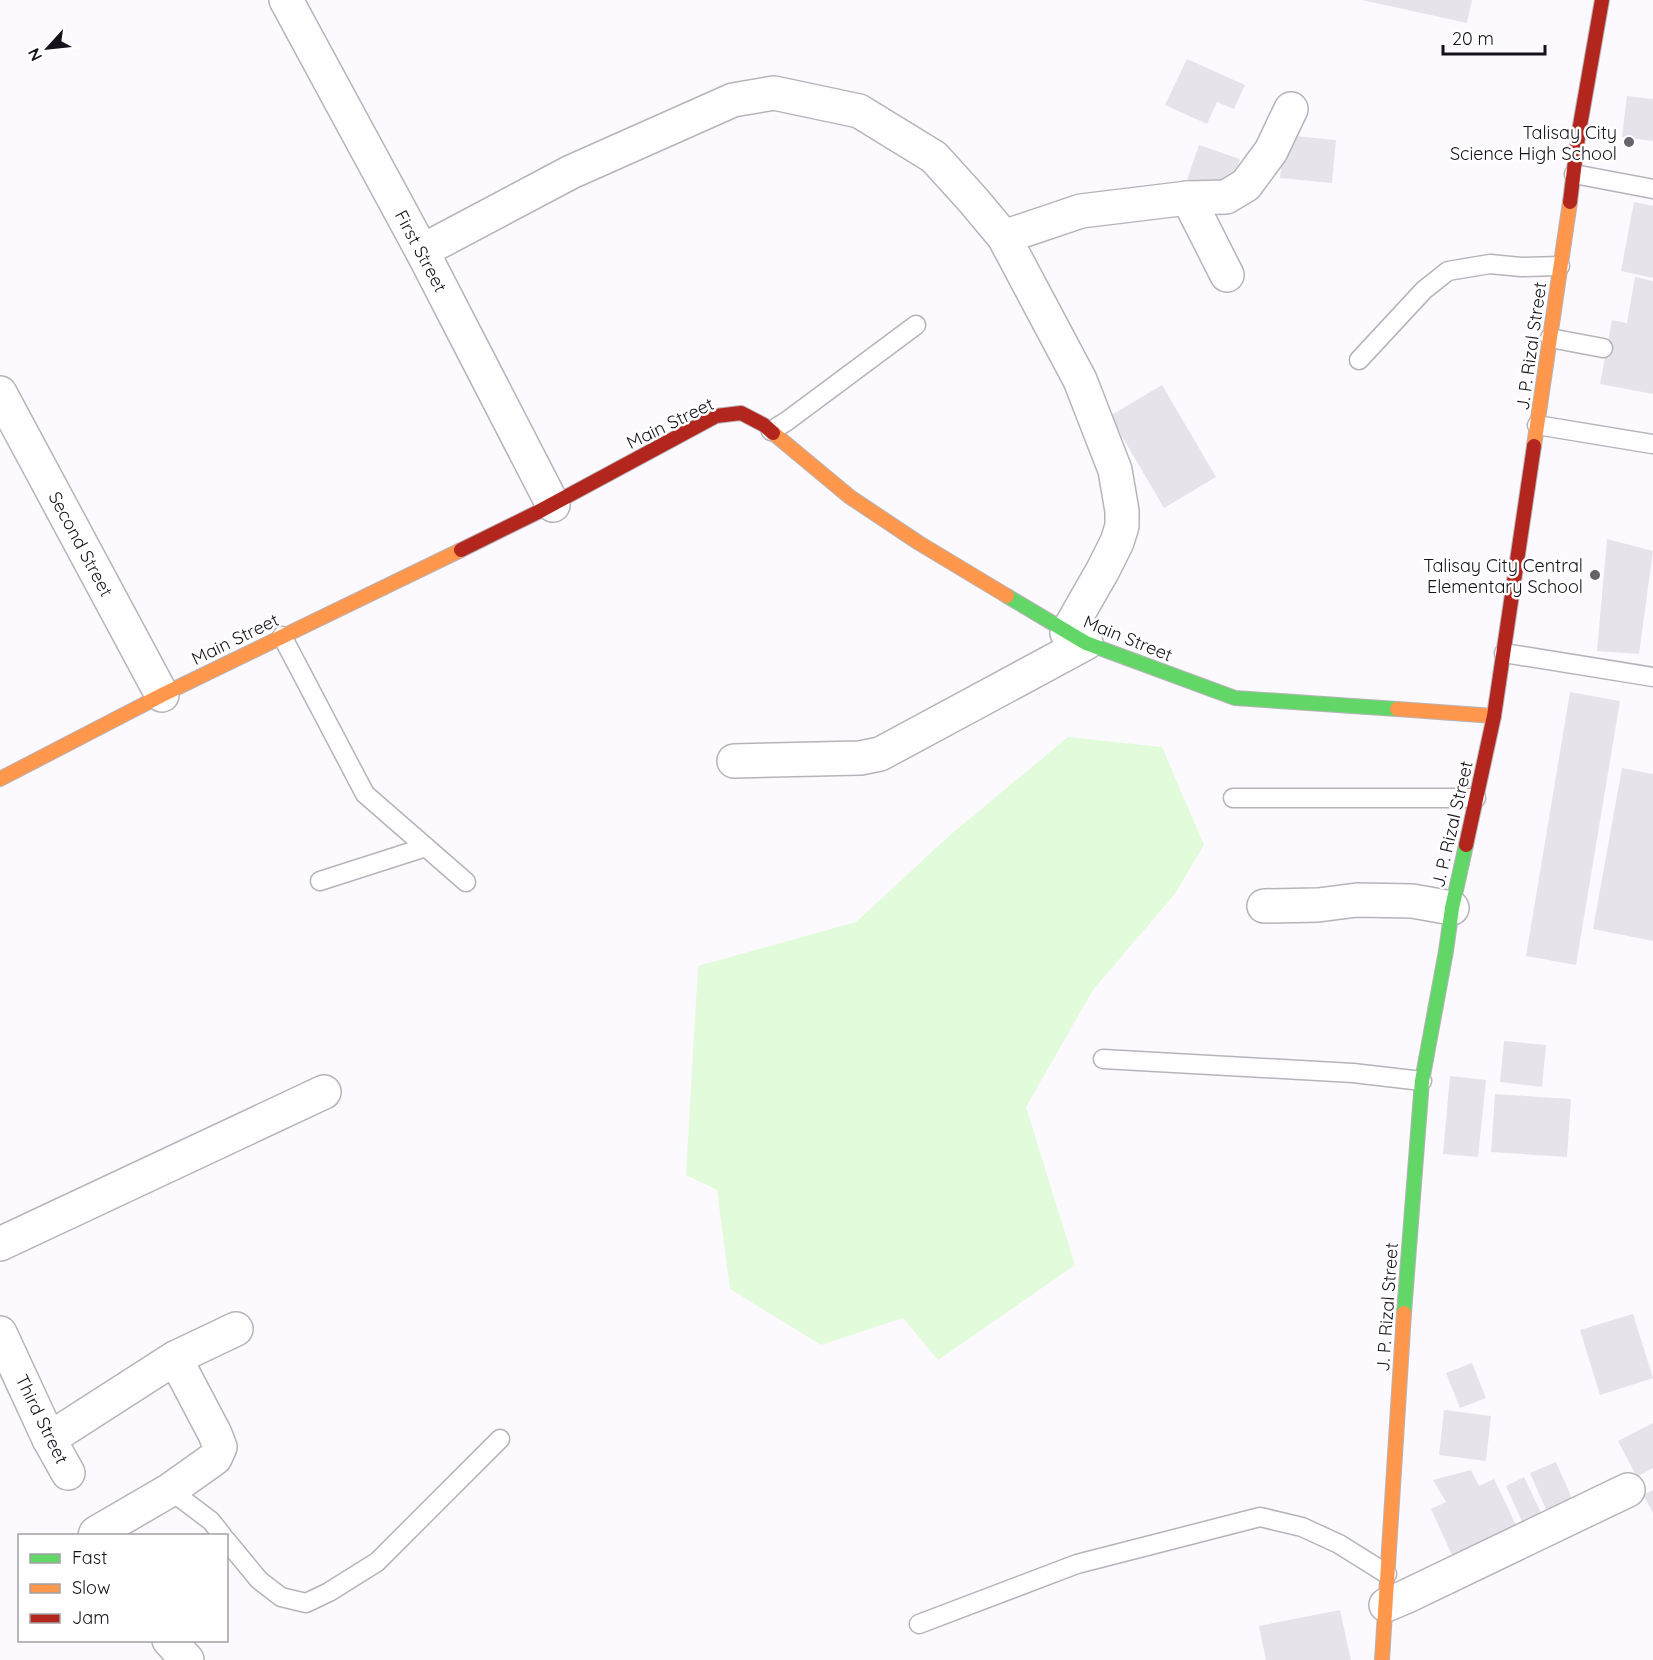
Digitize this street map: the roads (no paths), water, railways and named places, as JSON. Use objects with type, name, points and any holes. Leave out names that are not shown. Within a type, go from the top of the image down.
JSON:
[{"type":"street","name":"First Street","points":[[286,0],[422,251],[553,505]]},
{"type":"street","name":"J. P. Rizal Street","points":[[1382,1660],[1408,1256],[1422,1081],[1452,908],[1494,716],[1578,137],[1602,0]]},
{"type":"street","points":[[422,251],[571,172],[733,100],[774,93],[859,111],[934,157],[1004,237],[1080,380],[1115,470],[1122,511],[1122,526],[1076,638],[880,754],[860,758],[734,761]]},
{"type":"street","points":[[1004,237],[1082,211],[1188,198],[1227,197],[1246,185],[1271,151],[1291,109]]},
{"type":"street","points":[[1188,198],[1227,275]]},
{"type":"street","name":"Second Street","points":[[0,393],[162,695]]},
{"type":"street","name":"Main Street","points":[[0,779],[162,695],[553,505],[716,416],[741,413],[764,425],[850,497],[919,543],[1076,638],[1235,698],[1494,716]]},
{"type":"street","points":[[1264,906],[1318,905],[1357,900],[1412,901],[1452,908]]},
{"type":"street","points":[[0,1244],[324,1092]]},
{"type":"street","points":[[49,1439],[175,1358],[236,1329]]},
{"type":"street","name":"Third Street","points":[[0,1333],[49,1439],[68,1473]]},
{"type":"street","points":[[95,1534],[170,1490],[215,1458],[220,1447],[175,1358]]},
{"type":"street","points":[[1387,1589],[1405,1597],[1628,1490]]},
{"type":"street","points":[[170,1642],[188,1660]]},
{"type":"lane","points":[[1574,174],[1653,189]]},
{"type":"lane","points":[[1359,360],[1424,290],[1448,271],[1490,264],[1521,267],[1560,266]]},
{"type":"lane","points":[[771,431],[916,325]]},
{"type":"lane","points":[[1550,338],[1603,348]]},
{"type":"lane","points":[[1537,424],[1652,444]]},
{"type":"lane","points":[[282,636],[365,794],[466,882]]},
{"type":"lane","points":[[1504,653],[1653,677]]},
{"type":"lane","points":[[1233,798],[1476,798]]},
{"type":"lane","points":[[320,881],[426,848]]},
{"type":"lane","points":[[1102,1059],[1353,1073],[1422,1081]]},
{"type":"lane","points":[[228,1542],[259,1580],[281,1597],[306,1603],[329,1592],[376,1562],[500,1439]]},
{"type":"lane","points":[[170,1490],[211,1521],[221,1534]]},
{"type":"lane","points":[[919,1624],[1077,1564],[1260,1517],[1302,1527],[1339,1544],[1387,1589]]},
{"type":"place","name":"Talisay City Science High School","points":[[1629,142]]},
{"type":"place","name":"Talisay City Central Elementary School","points":[[1595,575]]}]
